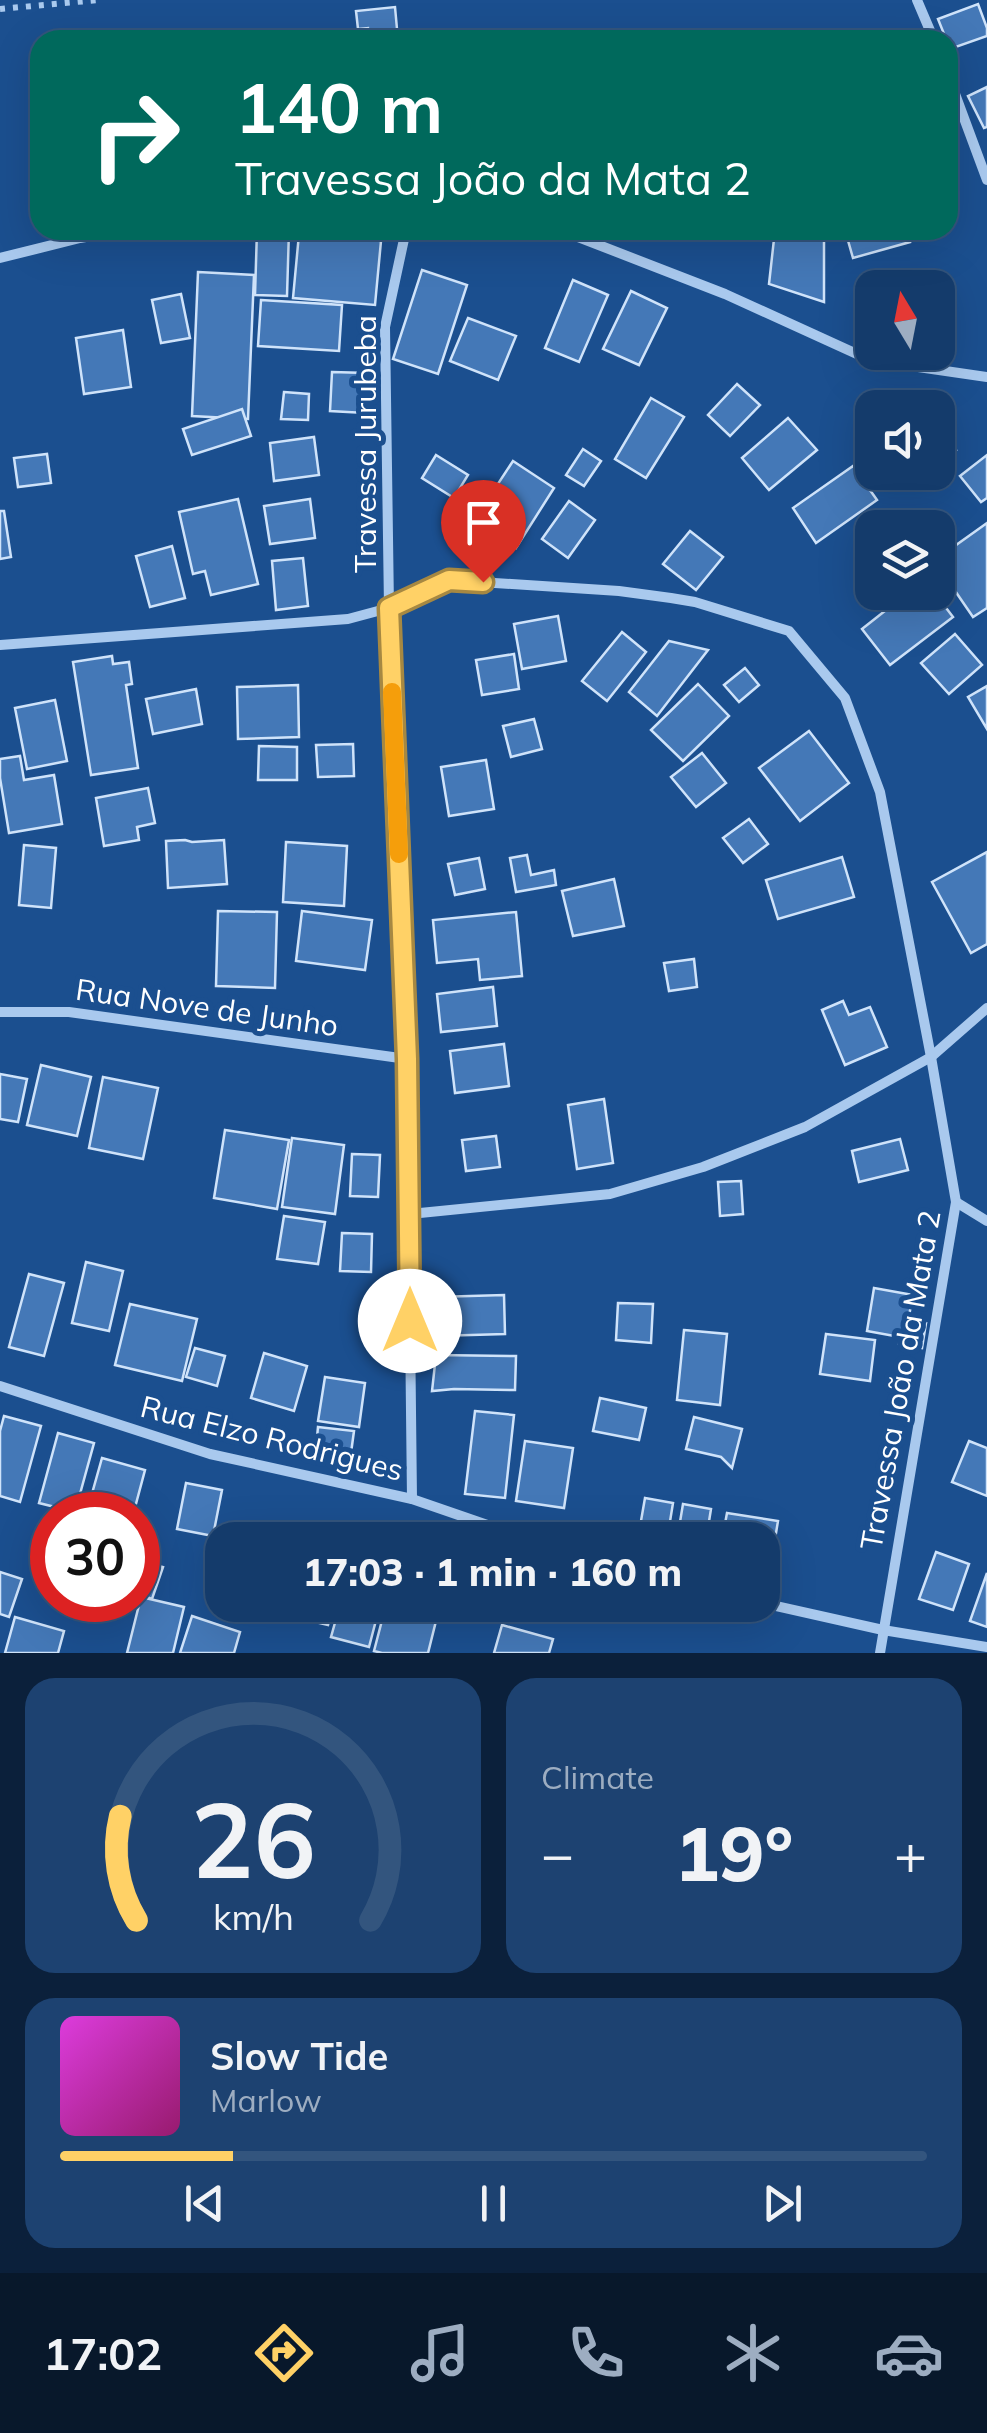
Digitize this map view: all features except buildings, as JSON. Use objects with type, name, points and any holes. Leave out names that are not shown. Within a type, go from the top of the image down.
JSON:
[{"type":"street","points":[[917,0],[930,30]]},
{"type":"street","points":[[958,102],[987,180]]},
{"type":"street","points":[[0,258],[80,240]]},
{"type":"street","name":"Travessa Jurubeba","points":[[404,240],[385,328],[389,608],[407,1059],[412,1499]]},
{"type":"street","points":[[586,240],[725,294],[870,360],[987,377]]},
{"type":"street","name":"Travessa João da Mata 2","points":[[0,645],[348,619],[389,608],[449,580],[671,598],[790,630],[845,698],[880,792],[956,1202],[880,1653]]},
{"type":"street","points":[[410,1214],[610,1194],[703,1166],[805,1127],[930,1057],[987,1008]]},
{"type":"street","name":"Rua Nove de Junho","points":[[0,1012],[69,1012],[407,1059]]},
{"type":"street","points":[[956,1202],[987,1221]]},
{"type":"street","name":"Rua Elzo Rodrigues","points":[[0,1386],[210,1454],[412,1499],[479,1522]]},
{"type":"street","points":[[780,1607],[883,1630],[987,1647]]},
{"type":"path","points":[[0,9],[98,0]]},
{"type":"slow traffic","points":[[392,692],[399,854]]},
{"type":"route","points":[[410,1321],[407,1059],[389,608],[449,580],[483,582]]}]
